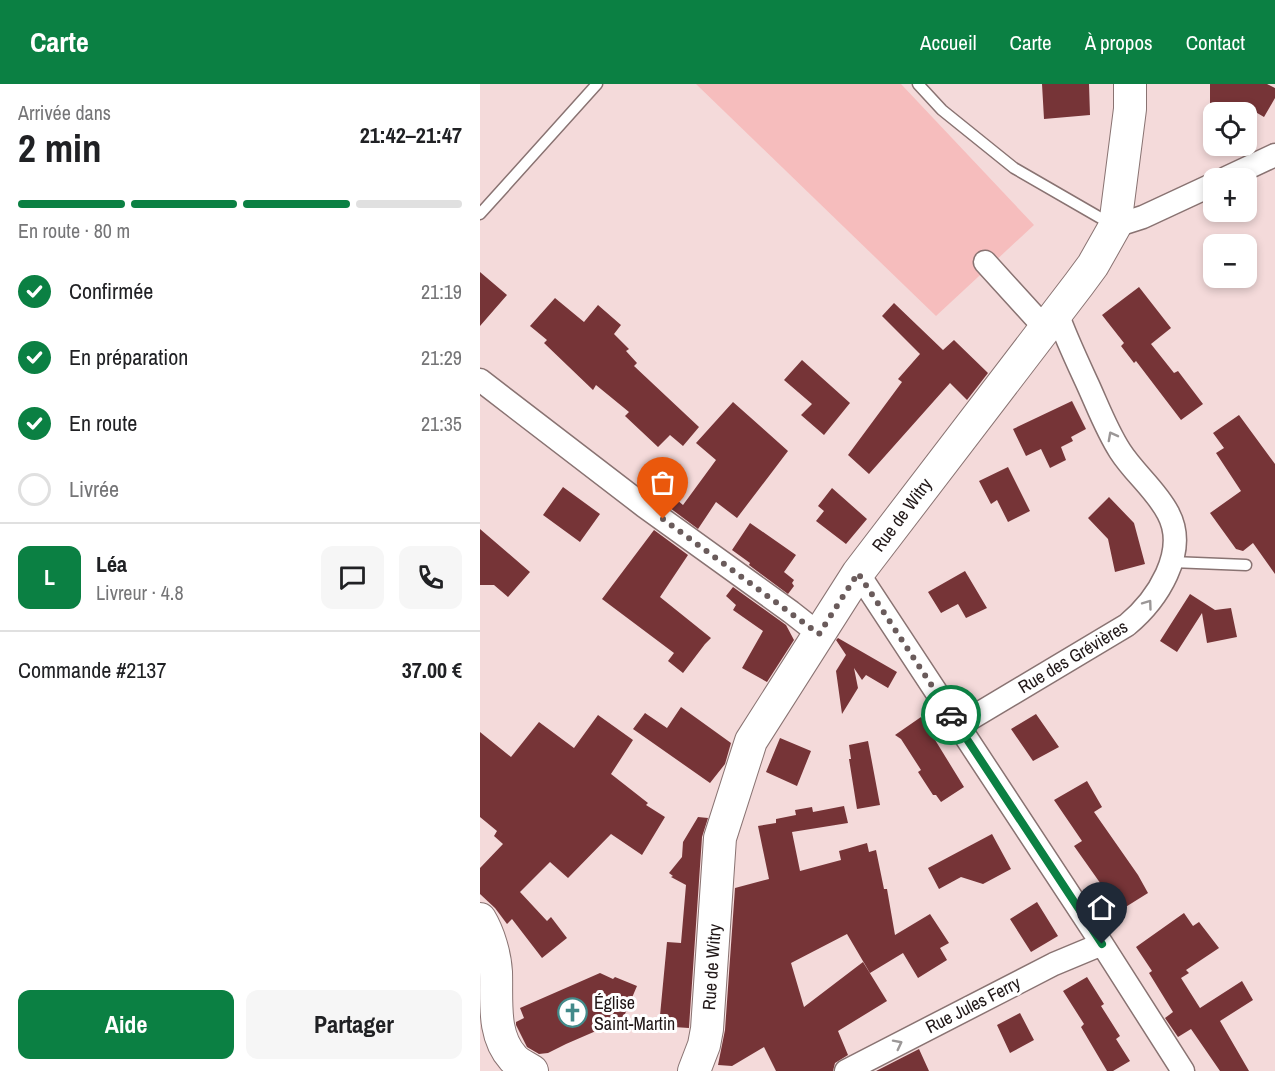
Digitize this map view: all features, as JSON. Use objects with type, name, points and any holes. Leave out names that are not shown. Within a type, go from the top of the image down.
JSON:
[{"type":"street","name":"Rue de Witry","points":[[694,1071],[704,1045],[707,1029],[720,838],[751,741],[858,573],[1093,265],[1115,226],[1130,110],[1130,84]]},
{"type":"street","points":[[1247,168],[1275,155]]},
{"type":"street","points":[[1115,226],[1143,217],[1203,189]]},
{"type":"street","name":"Rue des Grévières","points":[[958,726],[1140,615],[1172,562],[1174,529],[1169,514],[1160,499],[1120,451],[1051,321],[984,262]]},
{"type":"street","points":[[480,380],[644,506],[819,634]]},
{"type":"street","points":[[858,573],[1183,1071]]},
{"type":"street","points":[[480,919],[486,930],[496,970],[496,1012],[490,1039],[513,1059],[532,1071]]},
{"type":"street","name":"Rue Jules Ferry","points":[[846,1071],[1054,964],[1102,944]]},
{"type":"lane","points":[[480,214],[597,84]]},
{"type":"lane","points":[[918,84],[942,110],[1014,168],[1115,226]]},
{"type":"lane","points":[[1172,562],[1246,565]]},
{"type":"shaded area","points":[[696,84],[901,84],[1034,225],[936,316]]},
{"type":"building","points":[[1042,84],[1089,84],[1090,115],[1044,119]]},
{"type":"building","points":[[1210,84],[1267,84],[1275,88],[1275,98],[1264,117],[1257,113],[1257,102],[1210,102]]},
{"type":"building","points":[[480,272],[507,295],[480,326]]},
{"type":"building","points":[[1139,287],[1171,328],[1151,344],[1174,373],[1178,371],[1203,404],[1181,420],[1136,361],[1134,363],[1121,346],[1124,343],[1102,315]]},
{"type":"building","points":[[555,298],[584,322],[598,305],[621,325],[614,334],[629,349],[626,351],[637,363],[634,366],[699,427],[683,446],[670,435],[658,447],[625,416],[629,412],[596,385],[593,390],[544,343],[547,340],[530,326]]},
{"type":"building","points":[[894,303],[943,350],[954,340],[988,373],[967,400],[950,383],[869,474],[848,455],[902,382],[898,379],[920,354],[882,316]]},
{"type":"building","points":[[802,360],[850,403],[824,435],[801,415],[812,404],[784,380]]},
{"type":"building","points":[[1072,401],[1086,429],[1071,437],[1073,441],[1061,447],[1066,460],[1050,468],[1041,449],[1026,456],[1013,429]]},
{"type":"building","points":[[733,402],[788,451],[737,518],[716,502],[698,529],[670,508],[677,500],[683,505],[716,460],[696,443]]},
{"type":"building","points":[[1239,415],[1275,464],[1275,574],[1253,543],[1243,551],[1236,549],[1210,513],[1241,491],[1216,453],[1224,448],[1213,433]]},
{"type":"building","points":[[1008,467],[1030,511],[1008,522],[997,500],[991,504],[979,481]]},
{"type":"building","points":[[563,487],[600,514],[580,542],[543,515]]},
{"type":"building","points":[[832,488],[867,519],[846,544],[816,521],[824,511],[818,506]]},
{"type":"building","points":[[1109,497],[1134,523],[1145,564],[1115,572],[1108,539],[1088,518]]},
{"type":"building","points":[[750,523],[796,555],[784,572],[794,580],[792,583],[794,586],[788,594],[732,550]]},
{"type":"building","points":[[480,529],[530,572],[508,597],[494,585],[480,585]]},
{"type":"building","points":[[654,530],[688,555],[660,597],[711,638],[683,673],[668,661],[674,653],[602,599]]},
{"type":"building","points":[[965,571],[987,608],[966,618],[958,604],[941,613],[928,592]]},
{"type":"building","points":[[733,587],[786,625],[794,640],[767,682],[742,668],[763,631],[733,610],[736,605],[726,596]]},
{"type":"building","points":[[1190,594],[1215,610],[1231,608],[1237,637],[1207,643],[1202,613],[1177,652],[1160,641]]},
{"type":"building","points":[[838,638],[897,672],[888,688],[866,675],[862,680],[854,668],[858,688],[842,714],[836,671],[846,655],[836,640]]},
{"type":"building","points":[[681,707],[731,743],[725,764],[710,783],[633,729],[645,713],[667,728]]},
{"type":"building","points":[[1036,714],[1059,747],[1033,761],[1011,729]]},
{"type":"building","points":[[598,715],[633,740],[611,774],[648,803],[646,805],[665,817],[642,855],[611,834],[568,878],[550,862],[520,892],[547,921],[551,917],[567,938],[542,958],[512,919],[507,924],[480,894],[480,868],[503,844],[494,836],[497,831],[480,817],[480,732],[511,757],[539,722],[574,748]]},
{"type":"building","points":[[921,717],[964,787],[941,802],[936,795],[933,795],[918,772],[921,770],[901,739],[895,735]]},
{"type":"building","points":[[780,738],[811,751],[797,786],[766,772]]},
{"type":"building","points":[[868,741],[880,805],[857,809],[849,745]]},
{"type":"building","points":[[1087,781],[1102,807],[1094,812],[1148,893],[1116,913],[1100,889],[1103,887],[1074,846],[1082,841],[1054,800]]},
{"type":"building","points":[[844,806],[848,823],[792,832],[800,871],[841,860],[839,851],[867,843],[869,852],[876,850],[884,889],[887,889],[895,935],[930,914],[949,943],[940,948],[947,960],[918,978],[903,953],[870,973],[847,934],[791,963],[804,1007],[863,962],[887,1001],[838,1031],[848,1055],[835,1063],[833,1071],[776,1071],[764,1047],[732,1066],[718,1065],[725,1030],[735,888],[769,879],[758,826],[776,823],[776,819],[796,815],[795,810],[812,807],[813,812]]},
{"type":"building","points":[[698,817],[708,818],[702,837],[689,1028],[659,1026],[667,942],[681,943],[686,885],[671,877],[673,876],[669,873],[682,857],[683,842]]},
{"type":"building","points":[[992,834],[1011,869],[983,884],[961,877],[939,889],[928,868]]},
{"type":"building","points":[[1037,902],[1058,936],[1031,952],[1010,919]]},
{"type":"building","points":[[1184,913],[1193,926],[1199,922],[1219,948],[1186,970],[1189,973],[1181,978],[1200,1008],[1242,981],[1253,1000],[1220,1021],[1249,1071],[1220,1071],[1191,1029],[1178,1037],[1165,1018],[1173,1012],[1149,973],[1152,971],[1136,947]]},
{"type":"building","name":"Église Saint-Martin","points":[[600,973],[637,986],[625,1014],[619,1021],[548,1053],[539,1054],[527,1047],[516,1025],[516,1022],[524,1018],[520,1008]]},
{"type":"building","points":[[1087,977],[1104,1004],[1101,1006],[1120,1036],[1116,1039],[1130,1061],[1113,1071],[1107,1071],[1081,1027],[1084,1024],[1063,991]]},
{"type":"building","points":[[1020,1013],[1034,1040],[1010,1053],[997,1025]]},
{"type":"building","points":[[919,1049],[929,1071],[876,1071]]},
{"type":"way so far","points":[[663,519],[819,634],[858,573],[951,715]]},
{"type":"place","name":"Église Saint-Martin","points":[[573,1013]]},
{"type":"route","points":[[951,715],[1102,944]]}]
